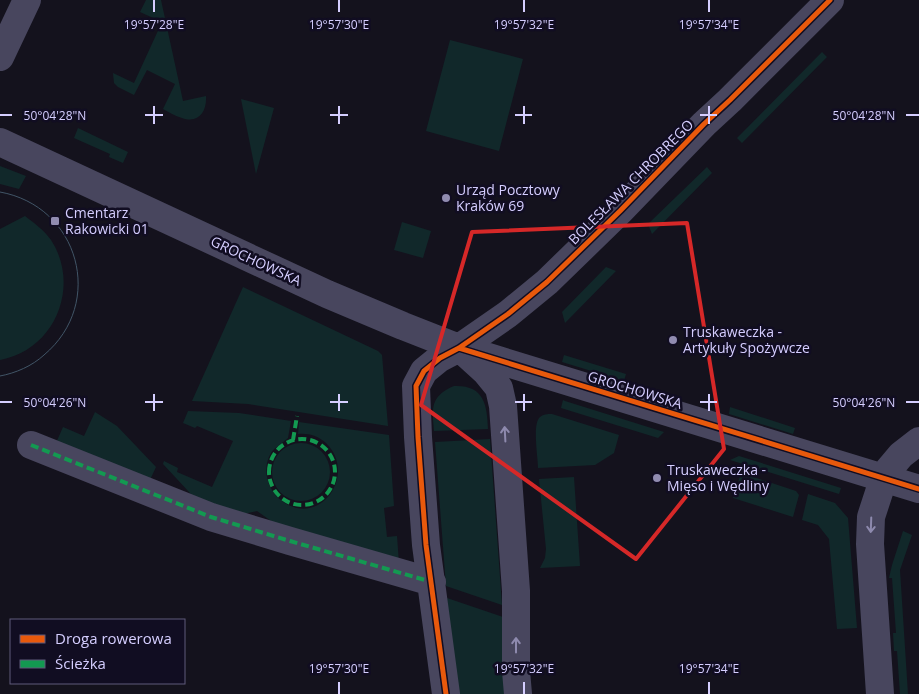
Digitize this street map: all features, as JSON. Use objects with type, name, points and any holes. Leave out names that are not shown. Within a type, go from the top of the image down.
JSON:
[{"type":"street","points":[[0,57],[27,0]]},
{"type":"street","name":"BOLESŁAWA CHROBREGO","points":[[446,694],[425,530],[418,437],[416,386],[424,371],[440,358],[459,348],[508,314],[547,282],[830,0]]},
{"type":"street","name":"GROCHOWSKA","points":[[0,142],[327,294],[459,348],[919,489]]},
{"type":"street","points":[[459,348],[486,372],[499,388],[503,406],[516,591],[516,670],[518,694]]},
{"type":"street","points":[[880,694],[870,526],[872,509],[885,474],[901,455],[919,441]]},
{"type":"street","points":[[31,445],[211,517],[432,582]]},
{"type":"highlighted area","points":[[687,223],[724,449],[636,559],[421,405],[472,232]]},
{"type":"green space","points":[[146,0],[161,0],[183,101],[206,96],[205,107],[197,118],[182,118],[163,109],[175,84],[147,70],[134,95],[114,83],[113,73],[134,83],[162,22],[140,12]]},
{"type":"green space","points":[[450,40],[523,59],[499,151],[426,131]]},
{"type":"green space","points":[[822,52],[827,57],[742,143],[737,138]]},
{"type":"green space","points":[[241,99],[274,108],[256,174]]},
{"type":"green space","points":[[78,128],[128,152],[123,163],[109,157],[110,154],[74,138]]},
{"type":"green space","points":[[0,166],[26,176],[19,189],[0,184]]},
{"type":"green space","points":[[707,167],[712,173],[652,234],[648,224]]},
{"type":"green space","points":[[25,216],[48,236],[60,258],[63,296],[57,314],[48,330],[35,344],[19,354],[0,360],[0,229]]},
{"type":"green space","points":[[402,222],[431,231],[423,258],[394,250]]},
{"type":"green space","points":[[606,267],[616,271],[565,323],[562,312]]},
{"type":"green space","points":[[243,287],[378,351],[382,355],[388,426],[248,404],[192,401]]},
{"type":"green space","points":[[564,355],[626,374],[624,381],[562,362]]},
{"type":"green space","points":[[454,386],[472,389],[482,398],[485,404],[488,429],[434,431],[434,404],[440,394]]},
{"type":"green space","points":[[563,400],[664,432],[658,438],[561,408]]},
{"type":"green space","points":[[730,407],[795,428],[793,434],[729,414]]},
{"type":"green space","points":[[188,411],[239,413],[291,421],[288,438],[271,453],[266,473],[270,486],[277,497],[296,508],[309,508],[321,503],[330,494],[336,482],[338,469],[335,456],[326,443],[320,438],[298,434],[299,422],[389,435],[394,506],[384,508],[387,537],[397,536],[399,563],[281,528],[257,511],[239,515],[202,506],[163,464],[164,461],[178,468],[177,472],[212,487],[233,441],[197,426],[195,428],[183,423]]},
{"type":"green space","points":[[95,412],[117,426],[156,467],[150,480],[56,443],[63,427],[84,436]]},
{"type":"green space","points":[[552,414],[619,435],[614,453],[595,465],[538,468],[536,426],[540,417]]},
{"type":"green space","points":[[490,439],[502,605],[446,586],[435,442]]},
{"type":"green space","points":[[295,443],[307,443],[322,451],[330,466],[330,478],[322,493],[307,501],[295,501],[280,493],[272,478],[272,466],[280,451]]},
{"type":"green space","points":[[739,456],[841,488],[839,494],[730,460]]},
{"type":"green space","points":[[741,473],[796,491],[799,495],[793,517],[733,498]]},
{"type":"green space","points":[[574,477],[580,566],[540,568],[545,558],[546,549],[539,479]]},
{"type":"green space","points":[[808,494],[835,503],[848,518],[857,628],[837,629],[829,539],[818,525],[802,520]]},
{"type":"green space","points":[[903,531],[912,535],[900,570],[908,694],[900,694],[897,651],[894,651],[893,633],[896,633],[892,578],[889,578]]},
{"type":"green space","points":[[447,598],[503,617],[509,694],[455,694]]},
{"type":"tram line","points":[[0,192],[27,201],[49,216],[65,236],[75,259],[78,284],[74,310],[63,334],[44,355],[29,366],[0,376]]},
{"type":"marked path","points":[[293,440],[297,416]]},
{"type":"marked path","points":[[302,439],[315,442],[325,449],[332,459],[335,472],[332,485],[325,495],[315,502],[302,505],[289,502],[279,495],[272,485],[269,472],[272,459],[279,449],[289,442],[302,439]]},
{"type":"marked path","points":[[31,445],[211,517],[432,582]]},
{"type":"cycle path","points":[[446,694],[426,545],[418,437],[416,386],[424,371],[440,358],[459,348],[508,314],[547,282],[830,0]]},
{"type":"cycle path","points":[[459,348],[919,489]]},
{"type":"place","name":"Urząd Pocztowy Kraków 69","points":[[446,198]]},
{"type":"place","name":"Cmentarz Rakowicki 01","points":[[55,221]]},
{"type":"place","name":"Truskaweczka - Artykuły Spożywcze","points":[[673,340]]},
{"type":"place","name":"Truskaweczka - Mięso i Wędliny","points":[[657,478]]}]
